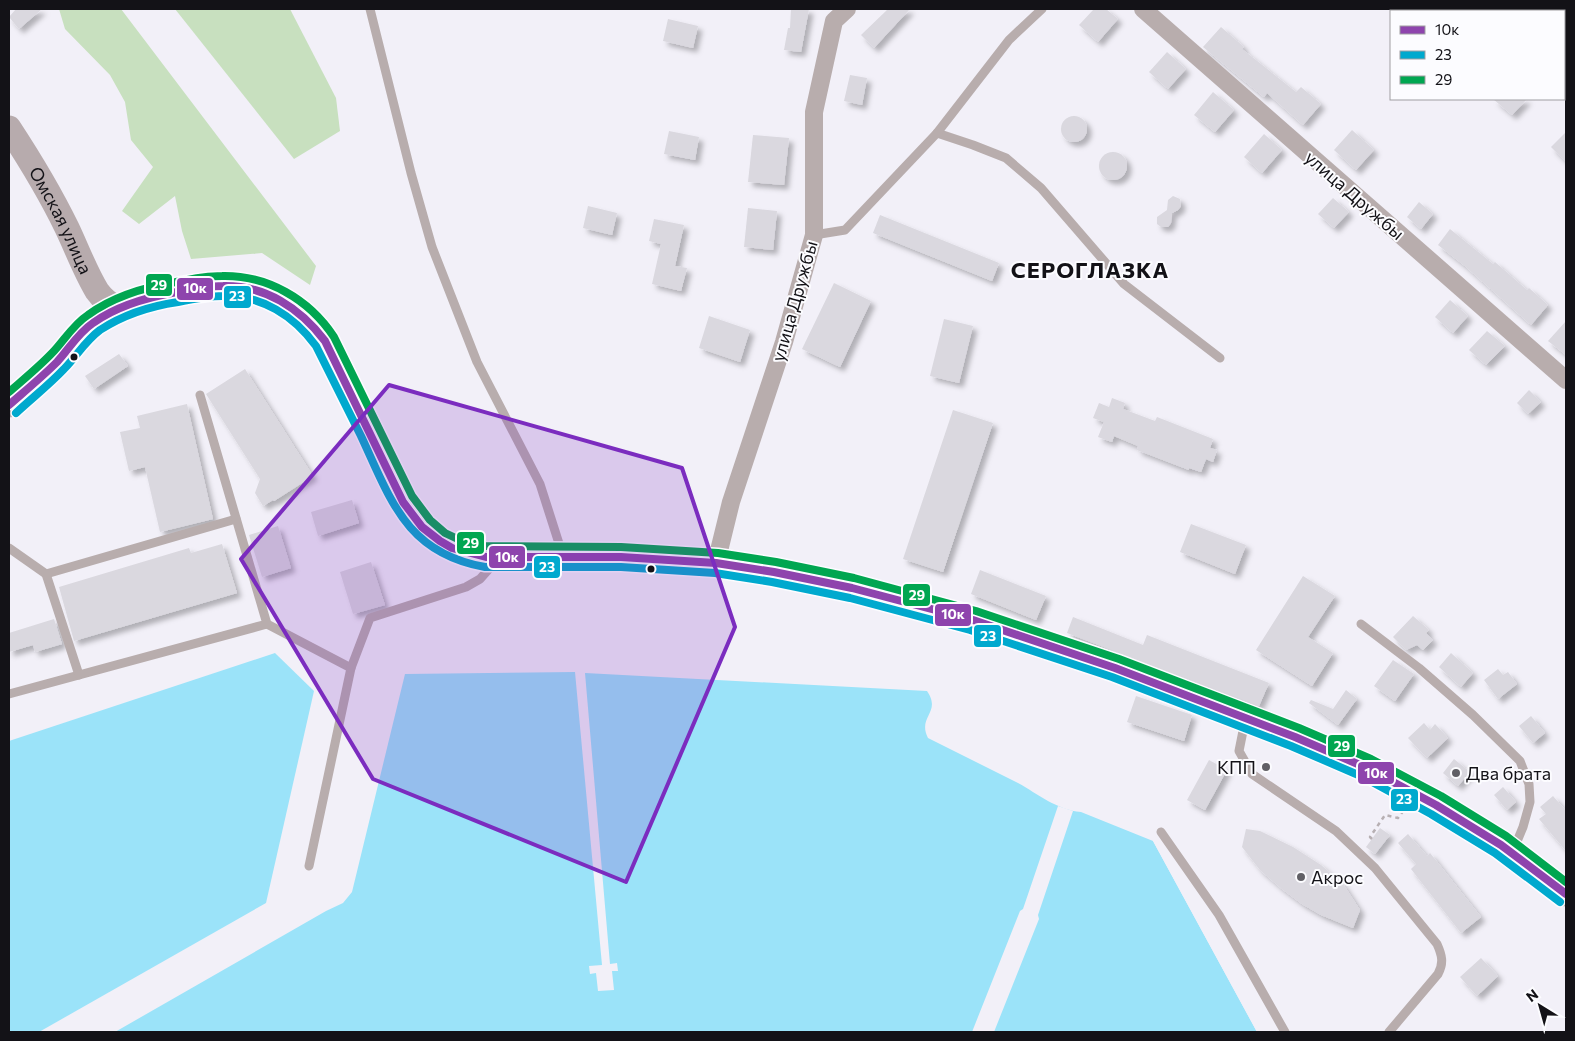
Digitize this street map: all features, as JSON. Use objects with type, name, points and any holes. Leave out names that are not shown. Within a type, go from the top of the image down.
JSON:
[{"type":"main road","name":"Омская улица","points":[[9,128],[42,181],[67,228],[88,276],[98,292],[108,302],[118,308]]},
{"type":"main road","points":[[9,405],[56,363],[91,324],[118,308],[138,300],[183,291],[229,286],[261,291],[286,303],[312,323],[325,341],[395,485],[423,528],[440,542],[474,555],[499,558],[621,557],[716,563],[774,572],[852,588],[973,620],[1115,668],[1295,736],[1367,768],[1436,805],[1501,845],[1566,894]]},
{"type":"street","name":"улица Дружбы","points":[[716,563],[731,502],[784,342],[814,235],[814,112],[834,15],[847,9]]},
{"type":"street","name":"улица Дружбы","points":[[1143,9],[1566,380]]},
{"type":"lane","points":[[370,9],[411,173],[432,247],[477,362],[540,484],[564,557]]},
{"type":"lane","points":[[814,235],[845,230],[937,133],[1009,40],[1042,9]]},
{"type":"lane","points":[[937,133],[973,144],[1006,158],[1041,188],[1124,284],[1220,358]]},
{"type":"lane","points":[[200,395],[266,624]]},
{"type":"lane","points":[[46,574],[236,519]]},
{"type":"lane","points":[[9,548],[46,574],[79,675]]},
{"type":"lane","points":[[308,866],[351,668],[370,618],[466,587],[484,575],[499,558]]},
{"type":"lane","points":[[9,694],[266,624],[351,668]]},
{"type":"lane","points":[[1361,624],[1419,668],[1474,715],[1520,761],[1529,784],[1530,802],[1523,827],[1512,854]]},
{"type":"lane","points":[[1245,718],[1239,751],[1252,774],[1336,831],[1375,868],[1437,944],[1442,959],[1442,965],[1438,974],[1389,1032]]},
{"type":"lane","points":[[1161,832],[1219,915],[1285,1032]]},
{"type":"path","points":[[1372,839],[1370,837],[1385,816],[1398,818],[1408,804]]},
{"type":"highlighted area","points":[[389,385],[682,468],[735,627],[626,882],[373,779],[241,559]]},
{"type":"green space","points":[[59,9],[121,9],[316,266],[310,285],[262,253],[191,259],[182,231],[175,196],[139,224],[122,211],[153,167],[131,140],[125,102],[110,75],[65,29]]},
{"type":"green space","points":[[175,9],[290,9],[336,98],[340,131],[294,159]]},
{"type":"water","points":[[275,653],[314,691],[266,903],[39,1032],[9,1032],[9,741]]},
{"type":"water","points":[[575,672],[602,965],[589,966],[590,974],[596,973],[598,991],[614,990],[612,971],[618,971],[617,963],[610,964],[585,673],[927,691],[932,705],[925,724],[928,738],[1018,783],[1056,805],[1081,812],[1153,841],[1257,1032],[115,1032],[343,903],[352,892],[405,674]]},
{"type":"pier","points":[[1058,806],[1073,811],[1038,915],[1039,919],[994,1032],[972,1032],[1020,911],[1023,909]]},
{"type":"pier","points":[[1154,839],[1260,1032],[1257,1032],[1153,841]]},
{"type":"building","points":[[16,9],[42,9],[19,29],[9,17]]},
{"type":"building","points":[[791,9],[809,9],[801,52],[784,50],[788,28],[790,28]]},
{"type":"building","points":[[888,9],[910,9],[874,48],[861,35]]},
{"type":"building","points":[[1094,9],[1106,9],[1118,19],[1098,42],[1079,25]]},
{"type":"building","points":[[668,19],[698,26],[693,48],[663,41]]},
{"type":"building","points":[[1221,27],[1244,47],[1242,49],[1296,92],[1301,87],[1321,104],[1303,125],[1267,93],[1264,97],[1203,47]]},
{"type":"building","points":[[1167,52],[1186,69],[1168,89],[1149,72]]},
{"type":"building","points":[[850,75],[867,78],[862,105],[844,101]]},
{"type":"building","points":[[1213,92],[1234,110],[1215,132],[1194,115]]},
{"type":"building","points":[[1494,100],[1526,100],[1512,115]]},
{"type":"building","points":[[1074,116],[1084,119],[1087,129],[1084,139],[1074,142],[1064,139],[1061,129],[1064,119]]},
{"type":"building","points":[[1352,130],[1374,150],[1356,170],[1334,150]]},
{"type":"building","points":[[669,131],[699,137],[695,160],[664,154]]},
{"type":"building","points":[[1566,132],[1566,162],[1551,147]]},
{"type":"building","points":[[1264,134],[1282,150],[1262,173],[1244,157]]},
{"type":"building","points":[[753,135],[789,138],[784,185],[748,182]]},
{"type":"building","points":[[1113,152],[1123,156],[1127,166],[1123,176],[1113,180],[1103,176],[1099,166],[1103,156]]},
{"type":"building","points":[[1173,196],[1180,199],[1181,206],[1172,213],[1171,223],[1168,227],[1161,227],[1157,224],[1157,217],[1167,210],[1168,200]]},
{"type":"building","points":[[1333,198],[1349,212],[1334,228],[1318,214]]},
{"type":"building","points":[[1419,202],[1433,214],[1421,229],[1407,217]]},
{"type":"building","points":[[588,206],[617,213],[612,235],[583,228]]},
{"type":"building","points":[[748,208],[777,211],[773,250],[744,247]]},
{"type":"building","points":[[880,215],[999,263],[992,281],[873,233]]},
{"type":"building","points":[[654,219],[684,225],[675,266],[687,268],[681,291],[652,284],[661,244],[649,241]]},
{"type":"building","points":[[1450,229],[1493,264],[1495,262],[1527,290],[1529,288],[1548,305],[1531,325],[1465,266],[1438,245]]},
{"type":"building","points":[[834,283],[871,301],[840,367],[802,349]]},
{"type":"building","points":[[1450,300],[1468,316],[1453,333],[1435,317]]},
{"type":"building","points":[[709,316],[750,330],[740,362],[699,348]]},
{"type":"building","points":[[944,319],[973,326],[959,383],[930,376]]},
{"type":"building","points":[[1566,321],[1566,355],[1548,341]]},
{"type":"building","points":[[1487,331],[1505,346],[1486,365],[1469,350]]},
{"type":"building","points":[[119,354],[128,366],[94,389],[85,376]]},
{"type":"building","points":[[245,369],[313,476],[263,506],[255,493],[260,479],[206,394]]},
{"type":"building","points":[[1529,390],[1541,402],[1528,414],[1517,403]]},
{"type":"building","points":[[1112,398],[1125,403],[1123,409],[1155,421],[1157,417],[1213,439],[1210,448],[1217,450],[1213,462],[1206,459],[1201,472],[1189,468],[1189,470],[1137,450],[1138,446],[1114,436],[1112,442],[1098,437],[1104,422],[1093,418],[1099,403],[1109,407]]},
{"type":"building","points":[[187,404],[213,519],[160,532],[145,467],[129,471],[120,432],[140,428],[137,416]]},
{"type":"building","points":[[953,410],[993,423],[943,572],[903,559]]},
{"type":"building","points":[[352,500],[359,523],[318,536],[311,512]]},
{"type":"building","points":[[1191,524],[1246,545],[1235,574],[1180,552]]},
{"type":"building","points":[[278,526],[291,568],[262,577],[249,535]]},
{"type":"building","points":[[222,544],[237,593],[74,641],[59,587],[189,548],[191,553]]},
{"type":"building","points":[[371,562],[385,605],[353,614],[340,572]]},
{"type":"building","points":[[980,570],[1046,596],[1036,620],[971,594]]},
{"type":"building","points":[[1303,576],[1335,596],[1308,637],[1333,653],[1312,686],[1256,650]]},
{"type":"building","points":[[1413,616],[1429,630],[1426,633],[1433,640],[1423,650],[1417,645],[1406,650],[1393,637]]},
{"type":"building","points":[[1073,617],[1143,645],[1147,635],[1269,683],[1259,706],[1067,633]]},
{"type":"building","points":[[54,619],[62,644],[35,652],[33,645],[9,652],[9,633]]},
{"type":"building","points":[[1451,653],[1473,673],[1461,687],[1439,667]]},
{"type":"building","points":[[1393,660],[1414,674],[1395,701],[1374,686]]},
{"type":"building","points":[[1498,669],[1503,675],[1508,672],[1517,684],[1498,699],[1484,680]]},
{"type":"building","points":[[1346,690],[1357,699],[1338,725],[1309,703],[1311,700],[1333,709]]},
{"type":"building","points":[[1136,696],[1192,715],[1184,741],[1127,722]]},
{"type":"building","points":[[1531,716],[1545,733],[1533,743],[1519,726]]},
{"type":"building","points":[[1424,723],[1430,730],[1435,724],[1448,738],[1427,758],[1408,738]]},
{"type":"building","name":"Два брата","points":[[1454,759],[1470,772],[1458,786],[1443,773]]},
{"type":"building","points":[[1209,760],[1227,770],[1205,810],[1187,800]]},
{"type":"building","points":[[1503,787],[1516,802],[1507,810],[1494,795]]},
{"type":"building","points":[[1553,796],[1566,811],[1566,851],[1539,819],[1546,814],[1540,807]]},
{"type":"building","points":[[1380,828],[1390,835],[1375,854],[1366,847]]},
{"type":"building","name":"Акрос","points":[[1246,829],[1260,831],[1293,847],[1321,865],[1343,884],[1360,910],[1353,928],[1321,915],[1302,904],[1260,870],[1242,847]]},
{"type":"building","points":[[1408,834],[1427,856],[1430,853],[1481,917],[1461,933],[1411,869],[1416,864],[1398,843]]},
{"type":"building","points":[[1481,958],[1498,976],[1477,996],[1460,977]]},
{"type":"transit line","name":"29","points":[[9,392],[49,357],[83,319],[98,308],[130,293],[204,277],[239,277],[271,285],[299,301],[324,323],[334,337],[412,496],[430,520],[445,533],[462,541],[481,546],[621,547],[718,553],[776,562],[854,578],[976,611],[1119,659],[1299,728],[1371,759],[1441,796],[1506,836],[1566,882]]},
{"type":"transit line","name":"10к","points":[[9,405],[57,362],[78,336],[88,327],[113,311],[144,299],[200,288],[238,287],[267,294],[293,309],[325,341],[403,502],[422,527],[452,548],[486,557],[621,557],[716,563],[774,572],[852,588],[973,620],[1115,668],[1295,737],[1367,768],[1436,805],[1501,845],[1566,894]]},
{"type":"transit line","name":"23","points":[[16,413],[58,375],[95,334],[118,320],[158,306],[201,298],[237,297],[264,303],[298,325],[316,346],[382,481],[405,520],[419,536],[437,550],[458,560],[485,567],[621,567],[715,573],[772,582],[850,598],[970,630],[1112,677],[1291,746],[1363,777],[1431,814],[1495,853],[1560,902]]},
{"type":"place","name":"КПП","points":[[1266,767]]},
{"type":"place","name":"Два брата","points":[[1456,773]]},
{"type":"place","name":"Акрос","points":[[1301,877]]},
{"type":"district","name":"СЕРОГЛАЗКА","points":[[1090,269]]}]
